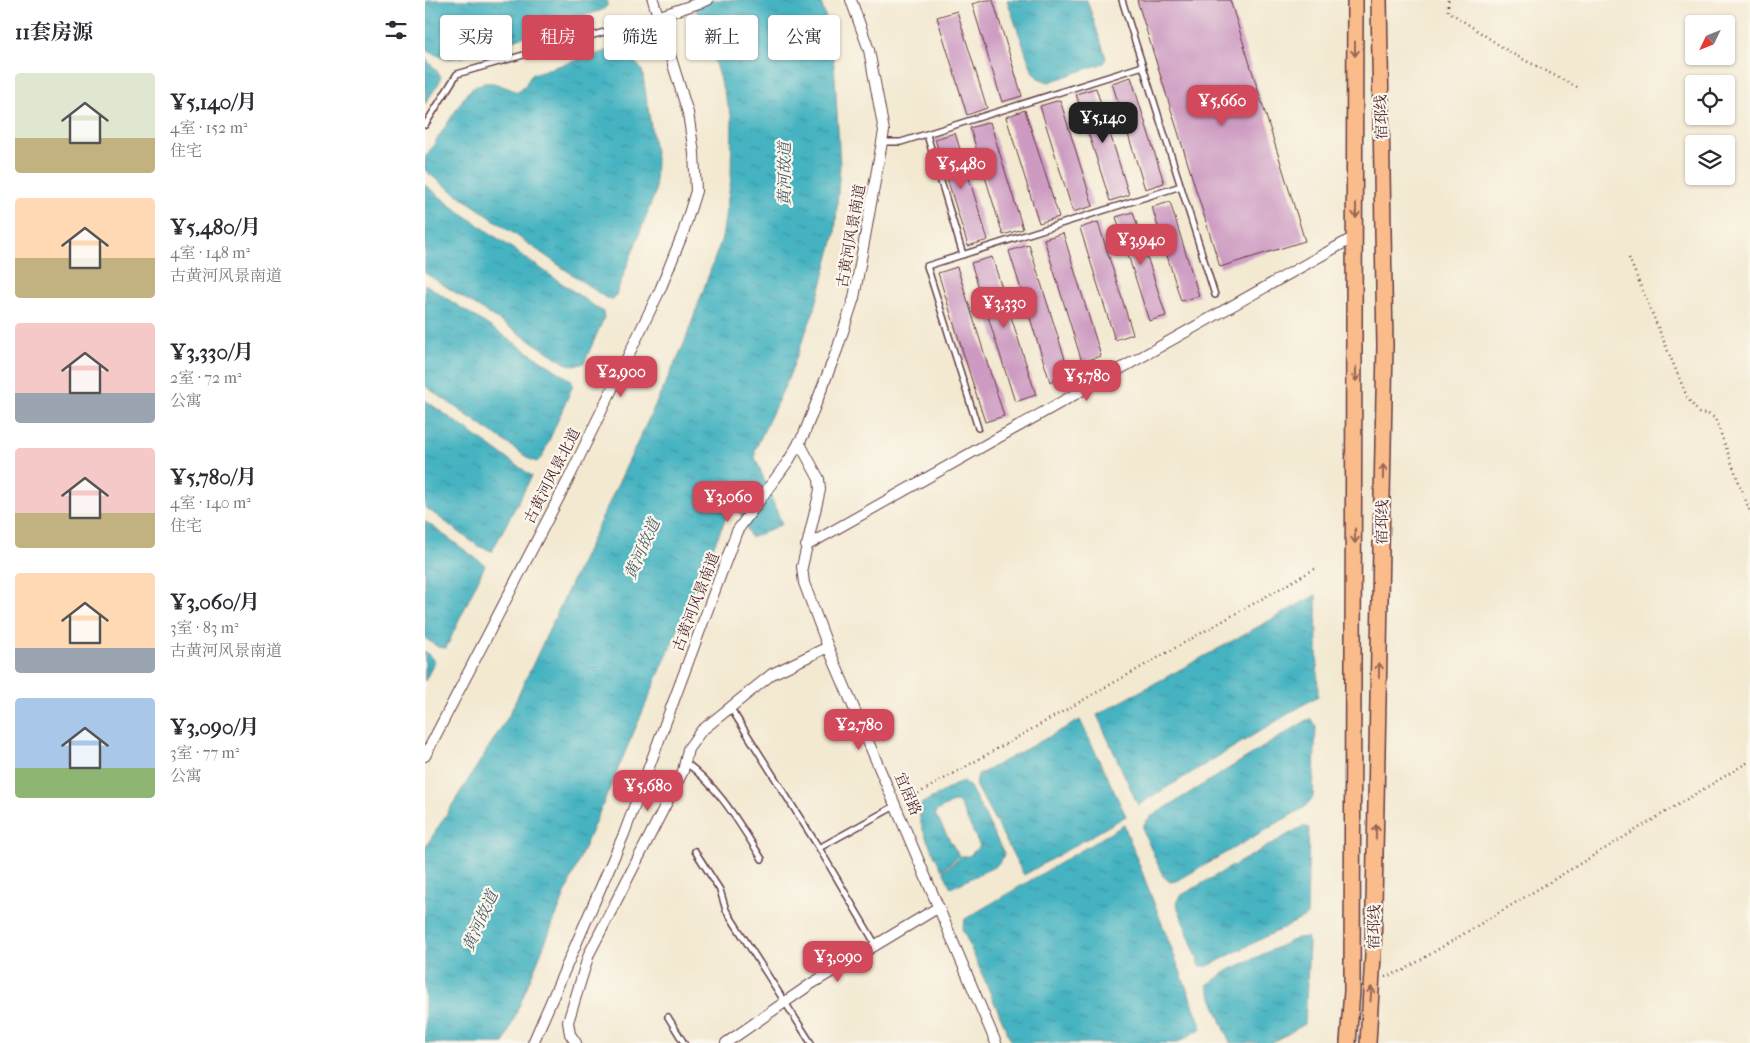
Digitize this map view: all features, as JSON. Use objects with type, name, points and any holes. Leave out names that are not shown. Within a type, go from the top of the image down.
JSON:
[{"type":"main road","name":"宿邳线","points":[[1349,1043],[1352,991],[1356,236],[1355,0]]},
{"type":"main road","name":"宿邳线","points":[[1367,1043],[1371,982],[1385,345],[1379,0]]},
{"type":"street","name":"古黄河风景北道","points":[[653,0],[657,15]]},
{"type":"street","points":[[664,15],[708,0]]},
{"type":"street","name":"古黄河风景南道","points":[[533,1043],[624,834],[737,531],[789,460],[799,442],[837,350],[855,298],[884,131],[869,50],[851,0]]},
{"type":"street","name":"古黄河风景北道","points":[[425,756],[574,467],[660,290],[683,233],[696,191],[694,153],[688,114],[671,60]]},
{"type":"street","points":[[807,546],[1356,236]]},
{"type":"street","name":"宜居路","points":[[799,442],[819,479],[820,490],[802,566],[805,583],[828,646],[897,805],[993,1042]]},
{"type":"street","points":[[576,1043],[570,1034],[568,1022],[589,954],[683,771],[688,749],[701,731],[772,674],[828,646]]},
{"type":"street","points":[[726,1043],[811,984],[939,906]]},
{"type":"lane","points":[[1122,0],[1215,294]]},
{"type":"lane","points":[[425,125],[457,74],[604,32]]},
{"type":"lane","points":[[883,142],[901,142],[1143,66]]},
{"type":"lane","points":[[927,134],[963,255]]},
{"type":"lane","points":[[977,428],[927,266],[1181,186]]},
{"type":"lane","points":[[730,707],[819,848],[876,945]]},
{"type":"lane","points":[[685,762],[702,774],[726,802],[762,859]]},
{"type":"lane","points":[[819,848],[897,805]]},
{"type":"lane","points":[[695,851],[720,890],[726,910],[811,1043]]},
{"type":"lane","points":[[668,1017],[684,1043]]},
{"type":"path","points":[[1448,0],[1448,11],[1511,53],[1579,88]]},
{"type":"path","points":[[1629,258],[1688,399],[1699,413],[1708,414],[1715,418],[1750,512]]},
{"type":"path","points":[[897,805],[1318,567]]},
{"type":"path","points":[[1371,982],[1404,970],[1750,761]]},
{"type":"water","points":[[428,0],[607,0],[607,6],[602,10],[587,15],[522,15],[522,37],[512,40],[512,15],[440,15],[440,56],[425,50],[425,4]]},
{"type":"water","name":"黄河故道","points":[[692,0],[820,0],[825,15],[768,15],[768,60],[833,60],[840,165],[835,234],[815,308],[788,379],[755,450],[755,457],[782,524],[751,538],[734,499],[584,848],[504,1043],[425,1043],[425,848],[508,717],[684,344],[722,238],[731,179],[732,118],[714,60],[758,60],[758,15],[698,15]]},
{"type":"water","points":[[1007,0],[1087,0],[1106,58],[1104,63],[1049,82],[1038,78],[1033,73]]},
{"type":"water","points":[[604,52],[604,60],[633,60],[642,70],[656,158],[655,193],[613,299],[606,298],[425,170],[425,158],[467,93],[474,87],[480,84],[491,83],[518,92],[524,87],[532,74],[577,60],[594,60],[594,55]]},
{"type":"water","points":[[425,58],[441,76],[439,83],[425,104]]},
{"type":"water","points":[[425,185],[453,207],[603,312],[604,318],[584,363],[575,366],[565,363],[425,273]]},
{"type":"water","points":[[425,284],[571,380],[573,385],[542,457],[537,462],[531,460],[425,386]]},
{"type":"water","points":[[425,400],[532,476],[492,551],[478,546],[425,507]]},
{"type":"water","points":[[425,521],[485,565],[446,648],[438,647],[425,638]]},
{"type":"water","points":[[1316,595],[1318,696],[1138,805],[1097,715]]},
{"type":"water","points":[[425,651],[435,661],[425,681]]},
{"type":"water","points":[[1312,719],[1316,726],[1313,797],[1305,807],[1177,881],[1170,882],[1163,876],[1144,833],[1143,826],[1149,818],[1307,720]]},
{"type":"water","points":[[1080,720],[1126,816],[1024,875],[976,785],[978,775]]},
{"type":"water","points":[[962,781],[970,787],[1004,853],[1003,858],[996,866],[951,888],[943,871],[962,856],[969,856],[980,846],[959,803],[953,802],[935,812],[959,856],[942,870],[922,828],[919,811],[921,804]]},
{"type":"water","points":[[1124,825],[1202,1028],[1177,1043],[1012,1043],[962,928],[965,919]]},
{"type":"water","points":[[1303,826],[1309,828],[1307,916],[1208,966],[1200,966],[1178,908],[1177,901],[1180,896]]},
{"type":"water","points":[[1307,937],[1309,944],[1305,1024],[1272,1043],[1230,1043],[1207,985],[1229,970],[1297,938]]},
{"type":"building","points":[[993,0],[1022,96],[1002,102],[972,4]]},
{"type":"building","points":[[1137,0],[1230,0],[1305,241],[1220,267]]},
{"type":"building","points":[[957,11],[987,108],[967,115],[937,17]]},
{"type":"building","points":[[1131,77],[1164,183],[1145,189],[1112,83]]},
{"type":"building","points":[[1096,88],[1129,195],[1110,201],[1076,94]]},
{"type":"building","points":[[1060,100],[1093,206],[1073,212],[1040,106]]},
{"type":"building","points":[[1025,110],[1059,217],[1039,223],[1006,117]]},
{"type":"building","points":[[990,122],[1023,229],[1003,235],[970,128]]},
{"type":"building","points":[[955,133],[988,240],[968,246],[935,139]]},
{"type":"building","points":[[1170,202],[1199,296],[1181,301],[1152,207]]},
{"type":"building","points":[[1133,212],[1166,316],[1149,321],[1116,217]]},
{"type":"building","points":[[1098,222],[1133,334],[1115,340],[1080,228]]},
{"type":"building","points":[[1063,233],[1101,356],[1082,362],[1044,239]]},
{"type":"building","points":[[1029,245],[1070,375],[1050,382],[1009,251]]},
{"type":"building","points":[[992,257],[1036,395],[1015,402],[971,263]]},
{"type":"building","points":[[957,267],[1004,416],[985,422],[938,273]]}]
